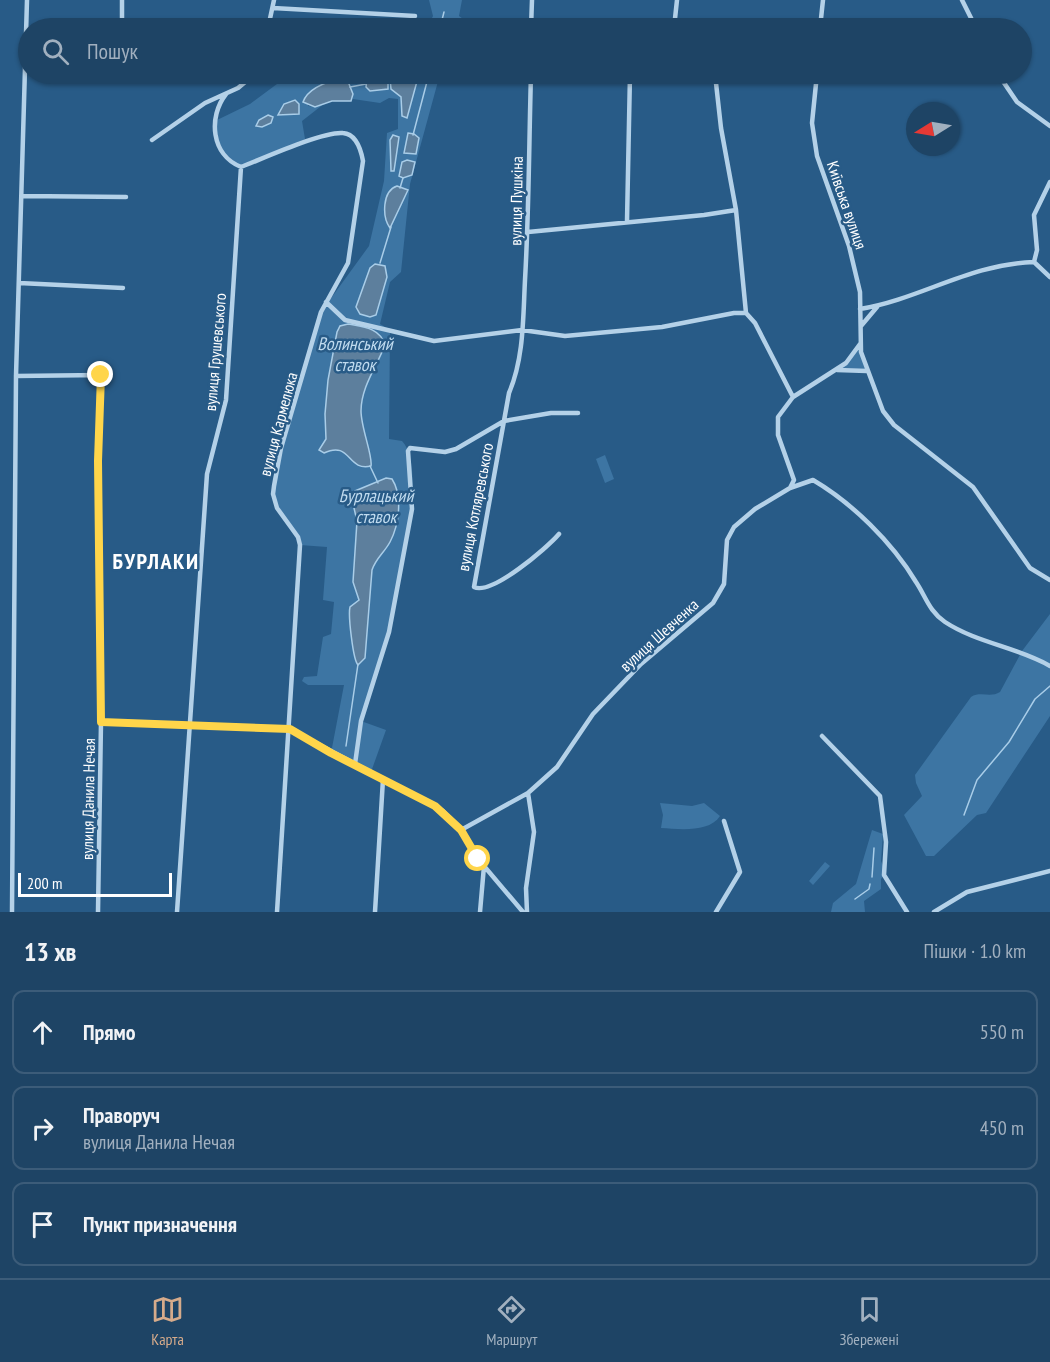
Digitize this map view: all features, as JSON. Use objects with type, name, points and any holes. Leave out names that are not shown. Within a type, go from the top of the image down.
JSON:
[{"type":"street","points":[[27,0],[27,18]]},
{"type":"street","points":[[122,0],[122,18]]},
{"type":"street","points":[[270,18],[274,0]]},
{"type":"street","points":[[531,18],[532,0]]},
{"type":"street","points":[[675,18],[677,0]]},
{"type":"street","points":[[821,18],[823,0]]},
{"type":"street","points":[[962,0],[971,18]]},
{"type":"street","points":[[273,8],[415,16]]},
{"type":"street","points":[[12,912],[16,376],[25,84]]},
{"type":"street","points":[[152,140],[206,103],[244,84]]},
{"type":"street","name":"вулиця Пушкіна","points":[[522,330],[528,232],[531,84]]},
{"type":"street","points":[[627,221],[630,84]]},
{"type":"street","points":[[716,84],[721,128],[736,210],[746,313],[755,323],[794,397]]},
{"type":"street","name":"Київська вулиця","points":[[816,84],[812,123],[817,156],[849,246],[860,292],[860,344],[867,371],[890,421],[973,487],[1030,568],[1050,580]]},
{"type":"street","points":[[1005,84],[1017,102],[1050,126]]},
{"type":"street","points":[[226,94],[217,110],[216,138],[224,155],[241,167]]},
{"type":"street","name":"вулиця Кармелюка","points":[[241,167],[325,136],[343,133],[351,136],[361,148],[363,161],[348,263],[337,288],[326,302],[281,448],[273,494],[281,516],[298,537],[300,545],[277,912]]},
{"type":"street","name":"вулиця Грушевського","points":[[177,912],[207,474],[226,400],[241,167]]},
{"type":"street","points":[[1034,262],[1037,250],[1035,211],[1050,182]]},
{"type":"street","points":[[22,196],[126,197]]},
{"type":"street","points":[[528,232],[627,221],[704,216],[736,210]]},
{"type":"street","points":[[860,309],[879,306],[977,270],[1034,262]]},
{"type":"street","points":[[1034,262],[1050,277]]},
{"type":"street","points":[[19,283],[123,288]]},
{"type":"street","points":[[326,302],[345,320],[434,341],[522,330],[565,336],[662,327],[734,313],[746,313]]},
{"type":"street","points":[[860,328],[879,306]]},
{"type":"street","name":"вулиця Котляревського","points":[[522,330],[517,374],[509,393],[474,587],[484,588],[498,582],[543,551],[559,534]]},
{"type":"street","points":[[790,488],[794,480],[778,435],[778,417],[794,397],[837,370],[850,359],[860,344]]},
{"type":"street","points":[[837,370],[867,371]]},
{"type":"street","name":"вулиця Данила Нечая","points":[[16,376],[101,375],[98,461],[101,722],[98,912]]},
{"type":"street","points":[[355,764],[360,721],[389,632],[412,509],[408,452],[410,448],[445,452],[456,449],[504,421],[551,413],[578,413]]},
{"type":"street","points":[[790,488],[813,480],[870,525],[916,582],[928,606],[945,622],[1000,646],[1032,655],[1050,666]]},
{"type":"street","name":"вулиця Шевченка","points":[[461,830],[528,793],[557,767],[593,714],[641,664],[713,603],[724,584],[727,540],[734,527],[755,509],[790,488]]},
{"type":"street","points":[[101,722],[290,729],[435,806],[461,830],[484,866],[525,912]]},
{"type":"street","points":[[822,736],[880,796],[886,842],[884,875],[907,912]]},
{"type":"street","points":[[375,912],[383,778]]},
{"type":"street","points":[[525,912],[534,832],[528,793]]},
{"type":"street","points":[[716,912],[740,872],[724,821]]},
{"type":"street","points":[[480,912],[484,866]]},
{"type":"street","points":[[934,912],[967,892],[1050,871]]},
{"type":"shaded area","points":[[429,0],[462,0],[459,16],[462,18],[432,18]]},
{"type":"shaded area","points":[[277,84],[329,84],[309,96],[308,106],[317,107],[325,103],[302,121],[305,139],[241,167],[220,149],[215,121],[250,104]]},
{"type":"shaded area","points":[[349,84],[437,84],[410,184],[401,272],[390,282],[380,324],[390,330],[389,439],[402,441],[411,462],[412,494],[400,577],[379,662],[361,721],[386,730],[371,772],[331,753],[344,685],[308,685],[302,681],[304,677],[317,676],[323,637],[331,634],[334,602],[323,600],[327,547],[300,545],[277,508],[274,486],[281,448],[321,312],[369,246],[384,181],[387,133],[398,129],[398,99],[389,98],[380,103],[353,99]]},
{"type":"shaded area","points":[[860,344],[867,371],[837,370]]},
{"type":"shaded area","points":[[605,455],[614,479],[605,483],[596,459]]},
{"type":"shaded area","points":[[1050,614],[1050,716],[986,813],[977,815],[934,856],[926,856],[904,815],[922,796],[915,775],[971,697],[1000,692],[1022,651]]},
{"type":"shaded area","points":[[660,803],[692,806],[704,803],[720,816],[701,828],[661,828],[663,815]]},
{"type":"shaded area","points":[[872,830],[883,834],[881,861],[886,873],[881,879],[881,889],[864,901],[865,912],[831,912],[833,903],[856,884]]},
{"type":"shaded area","points":[[825,862],[830,866],[813,885],[809,881]]},
{"type":"water","points":[[324,84],[349,84],[353,94],[351,101],[332,101],[315,107],[303,102],[314,89]]},
{"type":"water","points":[[366,84],[388,84],[388,89],[370,91]]},
{"type":"water","points":[[391,84],[416,84],[407,118],[402,116],[401,97],[391,89]]},
{"type":"water","points":[[295,100],[299,104],[299,114],[278,115],[284,104]]},
{"type":"water","points":[[268,115],[273,117],[271,123],[262,127],[256,126],[259,120]]},
{"type":"water","points":[[408,133],[419,138],[416,154],[404,153]]},
{"type":"water","points":[[393,135],[399,137],[394,171],[391,171],[390,140]]},
{"type":"water","points":[[407,160],[415,162],[412,175],[403,178],[399,176],[402,162]]},
{"type":"water","points":[[397,186],[408,190],[390,228],[385,211],[386,199],[388,193]]},
{"type":"water","points":[[375,264],[385,266],[387,277],[376,315],[370,317],[360,314],[356,307],[370,268]]},
{"type":"water","name":"Волинський ставок","points":[[348,324],[365,327],[375,332],[383,339],[385,345],[366,385],[362,402],[361,411],[371,466],[357,465],[339,450],[324,453],[319,450],[326,439],[325,414],[328,380],[337,332],[340,326]]},
{"type":"water","name":"Бурлацький ставок","points":[[386,478],[392,479],[398,494],[396,527],[390,542],[372,570],[365,658],[358,665],[353,647],[350,619],[350,607],[359,600],[353,582],[357,521],[351,495],[355,491]]},
{"type":"waterway","points":[[442,18],[444,12]]},
{"type":"waterway","points":[[350,87],[366,84]]},
{"type":"waterway","points":[[413,135],[426,84]]},
{"type":"waterway","points":[[400,188],[403,178]]},
{"type":"waterway","points":[[380,263],[391,227]]},
{"type":"waterway","points":[[370,466],[378,483]]},
{"type":"waterway","points":[[346,746],[358,664]]},
{"type":"waterway","points":[[964,815],[977,780],[1009,742],[1035,699],[1050,686]]},
{"type":"waterway","points":[[872,877],[874,848]]},
{"type":"waterway","points":[[855,899],[869,889],[870,884]]},
{"type":"district","name":"БУРЛАКИ","points":[[156,561]]},
{"type":"route","points":[[101,375],[98,461],[101,722],[290,729],[331,753],[435,806],[461,830],[478,859]]}]
